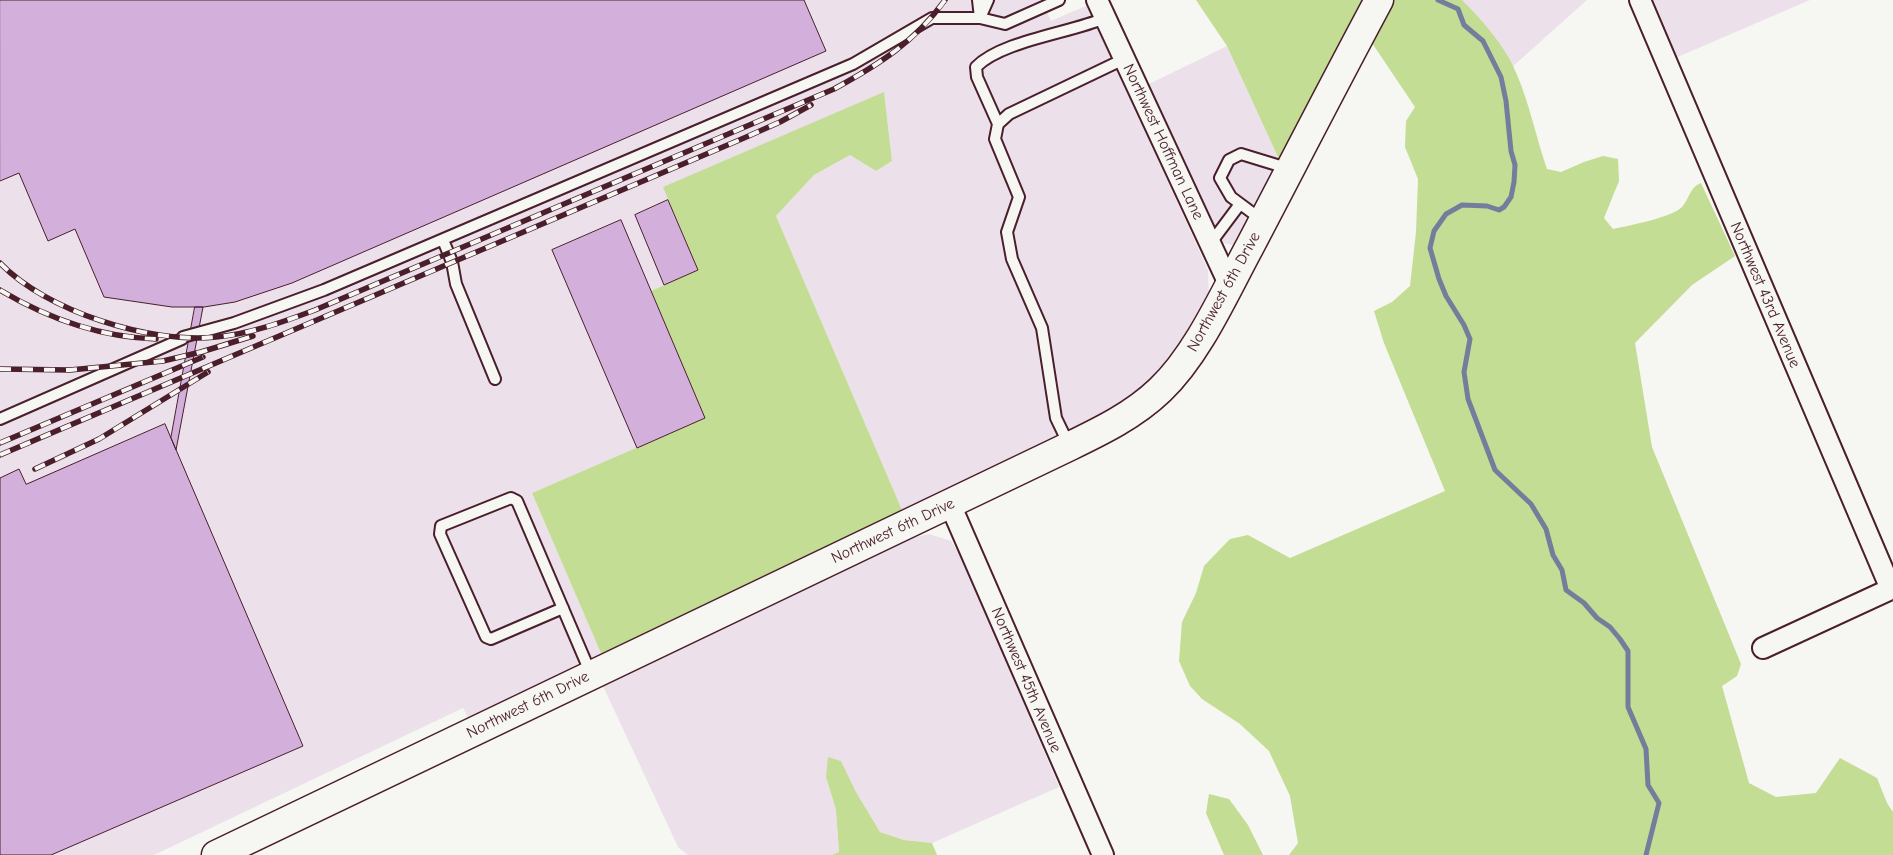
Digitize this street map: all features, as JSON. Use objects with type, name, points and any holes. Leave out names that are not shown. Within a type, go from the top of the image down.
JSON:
[{"type":"main road","name":"Northwest 6th Drive","points":[[216,855],[1101,431],[1141,406],[1160,390],[1186,359],[1291,169],[1379,0]]},
{"type":"street","name":"Northwest 43rd Avenue","points":[[1640,0],[1892,588]]},
{"type":"street","name":"Northwest Hoffman Lane","points":[[1101,9],[1229,284]]},
{"type":"street","name":"Northwest 45th Avenue","points":[[950,504],[1103,855]]},
{"type":"street","points":[[1762,648],[1892,588]]},
{"type":"lane","points":[[978,0],[980,18]]},
{"type":"lane","points":[[980,18],[988,0]]},
{"type":"lane","points":[[0,419],[183,337],[234,323],[324,290],[853,64],[932,18],[980,18],[1005,24],[1059,0]]},
{"type":"lane","points":[[1070,446],[1056,418],[1042,328],[1012,259],[1007,232],[1019,197],[995,139],[998,124],[977,77],[976,67],[984,60],[1026,42],[1087,26],[1101,9]]},
{"type":"lane","points":[[998,124],[1009,114],[1124,59]]},
{"type":"lane","points":[[1263,221],[1231,197],[1220,178],[1229,160],[1241,154],[1291,169]]},
{"type":"lane","points":[[1210,244],[1240,204]]},
{"type":"lane","points":[[443,240],[452,262],[456,284],[495,379]]},
{"type":"lane","points":[[563,608],[491,639],[486,637],[440,534],[441,526],[511,498],[517,501],[592,675]]},
{"type":"shaded area","points":[[0,0],[1042,0],[1051,21],[1088,5],[1208,270],[1209,297],[1167,368],[1135,402],[905,517],[776,216],[814,175],[850,155],[876,171],[892,161],[884,93],[668,200],[698,270],[651,291],[705,418],[532,493],[603,658],[471,723],[463,708],[154,855],[0,855]]},
{"type":"shaded area","points":[[1438,0],[1587,0],[1501,77]]},
{"type":"shaded area","points":[[1640,0],[1810,0],[1666,62]]},
{"type":"shaded area","points":[[1227,46],[1283,168],[1244,235],[1233,245],[1223,243],[1206,220],[1145,86]]},
{"type":"shaded area","points":[[929,534],[951,541],[964,561],[1059,787],[932,843],[904,840],[880,832],[856,792],[841,761],[829,758],[826,777],[836,810],[839,852],[832,855],[688,855],[678,847],[602,684],[907,539]]},
{"type":"green space","points":[[1196,0],[1365,0],[1283,168],[1227,46]]},
{"type":"green space","points":[[1391,0],[1462,0],[1488,28],[1500,43],[1516,72],[1547,169],[1561,172],[1603,156],[1618,159],[1619,181],[1604,218],[1613,229],[1650,221],[1677,211],[1682,207],[1694,187],[1701,183],[1735,256],[1692,285],[1635,343],[1652,447],[1741,664],[1737,676],[1722,686],[1749,783],[1776,797],[1816,793],[1840,758],[1877,778],[1887,803],[1893,812],[1893,855],[1289,855],[1298,843],[1290,796],[1269,751],[1240,724],[1202,699],[1190,686],[1179,661],[1182,622],[1196,593],[1204,566],[1230,539],[1248,535],[1290,558],[1445,491],[1384,343],[1374,311],[1392,302],[1410,286],[1416,232],[1418,179],[1405,147],[1406,121],[1415,107],[1370,40]]},
{"type":"green space","points":[[884,92],[892,161],[876,171],[850,155],[814,175],[776,216],[905,517],[603,658],[532,493],[705,418],[651,291],[698,270],[663,187]]},
{"type":"green space","points":[[828,757],[841,761],[856,792],[880,832],[904,840],[932,843],[937,855],[832,855],[839,852],[836,810],[826,777]]},
{"type":"green space","points":[[1209,794],[1229,799],[1248,825],[1263,855],[1224,855],[1206,813]]},
{"type":"building","points":[[0,0],[804,0],[826,51],[292,283],[235,302],[204,307],[172,307],[104,297],[75,229],[48,241],[19,173],[0,181]]},
{"type":"building","points":[[668,200],[698,270],[664,285],[635,215]]},
{"type":"building","points":[[621,220],[705,418],[637,448],[552,250]]},
{"type":"building","points":[[195,307],[203,307],[176,450],[171,438]]},
{"type":"building","points":[[165,424],[303,746],[51,855],[0,855],[0,478],[19,469],[26,484]]},
{"type":"waterway","points":[[1438,0],[1458,9],[1464,25],[1483,41],[1501,77],[1506,101],[1511,151],[1515,165],[1511,197],[1504,207],[1499,210],[1487,206],[1462,205],[1446,214],[1434,231],[1430,248],[1446,296],[1464,325],[1470,339],[1464,372],[1468,399],[1495,470],[1531,504],[1546,529],[1553,555],[1562,570],[1566,590],[1584,603],[1597,618],[1610,627],[1628,651],[1628,707],[1646,749],[1648,785],[1659,803],[1646,855]]},
{"type":"railway","points":[[0,263],[20,280],[44,296],[100,321],[131,329],[190,338],[216,337],[266,327],[315,310],[834,89],[866,71],[895,51],[921,28],[945,0]]},
{"type":"railway","points":[[0,455],[744,138],[780,122],[811,105]]},
{"type":"railway","points":[[0,290],[36,309],[94,330],[156,339]]},
{"type":"railway","points":[[0,369],[70,370],[163,361],[253,336]]},
{"type":"railway","points":[[0,443],[203,357]]},
{"type":"railway","points":[[35,469],[99,439],[208,372]]}]
